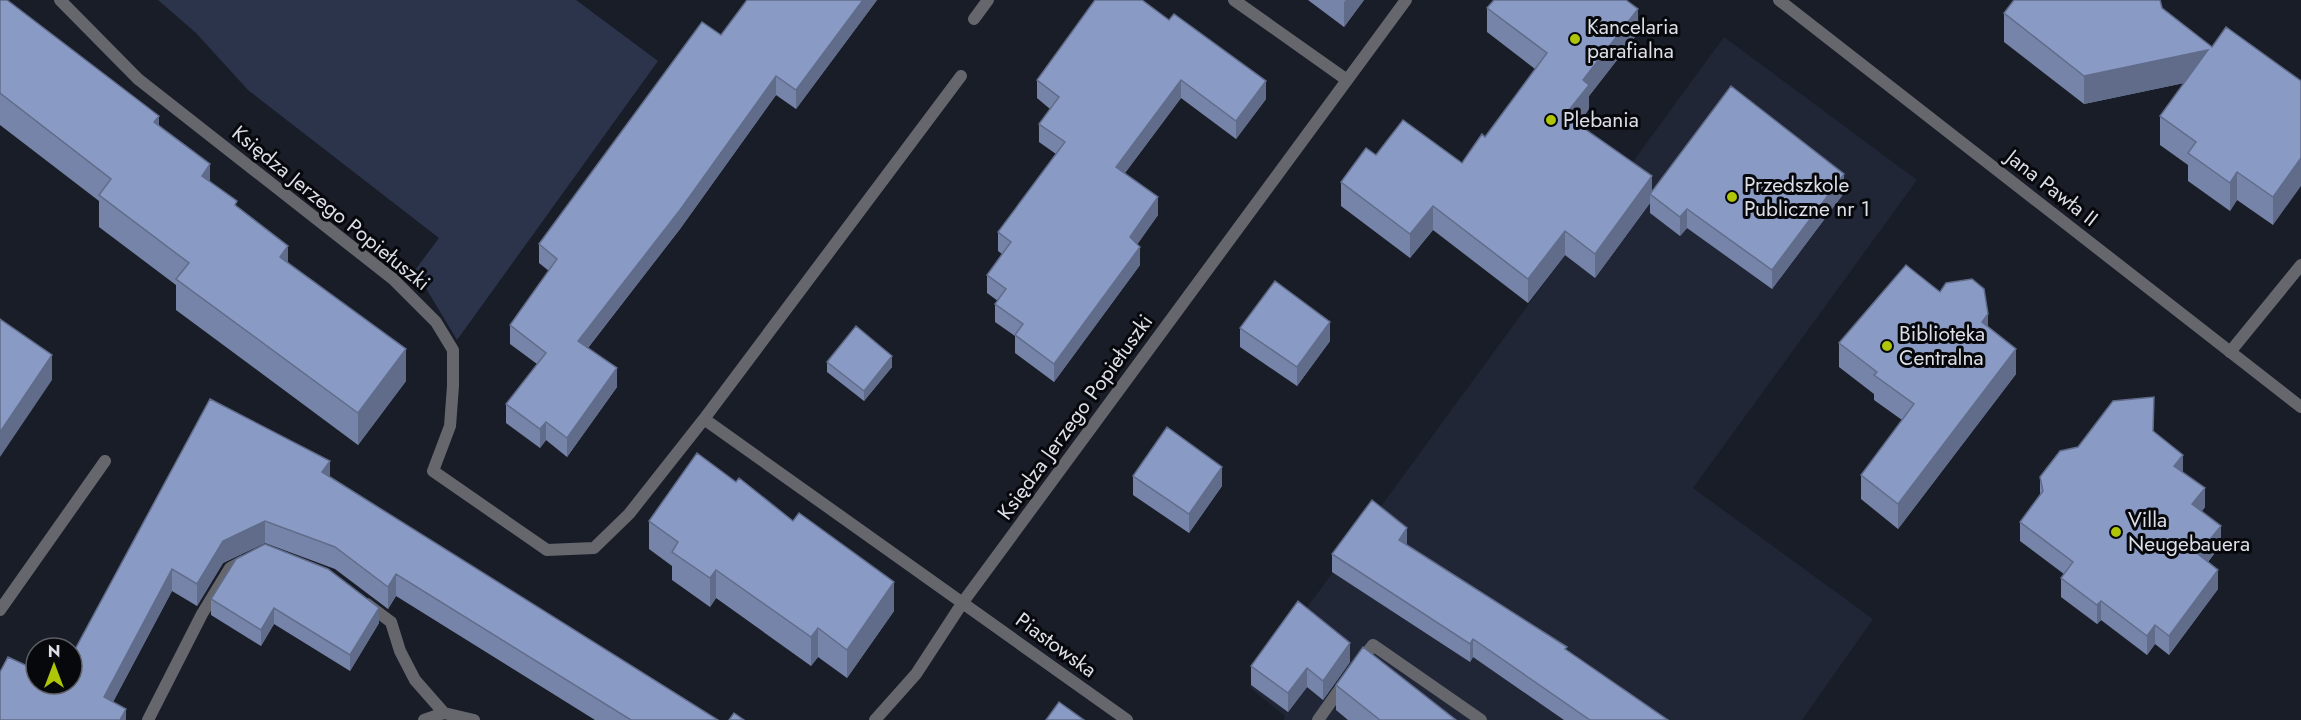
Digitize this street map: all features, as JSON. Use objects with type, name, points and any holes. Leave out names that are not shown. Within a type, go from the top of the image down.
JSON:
[{"type":"street","name":"Księdza Jerzego Popiełuszki","points":[[60,0],[138,79],[393,279],[436,322],[453,350],[453,386],[450,426],[433,471],[547,550],[594,548],[629,514],[704,419],[961,76]]},
{"type":"street","points":[[974,19],[988,0]]},
{"type":"street","points":[[1234,0],[1347,80]]},
{"type":"street","name":"Księdza Jerzego Popiełuszki","points":[[875,720],[916,674],[963,602],[1406,0]]},
{"type":"street","name":"Jana Pawła II","points":[[1779,0],[2301,407]]},
{"type":"street","points":[[2230,352],[2301,265]]},
{"type":"street","points":[[704,419],[963,602]]},
{"type":"street","points":[[0,610],[105,461]]},
{"type":"street","points":[[148,720],[202,614],[230,568],[256,555]]},
{"type":"street","points":[[357,596],[391,622],[399,651],[415,680],[444,713]]},
{"type":"street","name":"Piastowska","points":[[963,602],[1127,720]]},
{"type":"street","points":[[1318,720],[1373,645],[1481,720]]},
{"type":"street","points":[[424,720],[444,713],[474,720]]},
{"type":"shaded area","points":[[158,0],[576,0],[658,61],[457,340],[415,270],[439,238],[248,90],[196,33]]},
{"type":"shaded area","points":[[1724,37],[1917,180],[1693,488],[1873,619],[1802,720],[1284,720],[1285,716],[1249,687]]},
{"type":"building","points":[[0,0],[7,0],[159,116],[154,122],[210,164],[202,176],[237,201],[235,205],[288,246],[280,257],[406,349],[358,413],[176,279],[189,263],[99,195],[111,179],[0,93]]},
{"type":"building","points":[[747,0],[863,0],[796,90],[776,76],[680,210],[578,341],[617,368],[567,438],[546,422],[540,429],[506,404],[546,353],[510,325],[557,259],[539,244],[702,22],[721,35]]},
{"type":"building","points":[[1095,0],[1142,0],[1169,20],[1174,14],[1266,81],[1236,121],[1181,80],[1116,167],[1158,197],[1130,237],[1140,247],[1054,364],[1015,335],[1023,324],[995,304],[1006,289],[987,275],[1011,242],[998,232],[1065,142],[1039,124],[1059,97],[1037,80]]},
{"type":"building","points":[[1494,0],[1626,0],[1638,9],[1583,80],[1589,85],[1565,115],[1652,176],[1595,254],[1565,231],[1528,279],[1433,206],[1410,234],[1341,182],[1366,148],[1376,155],[1403,120],[1462,163],[1482,134],[1485,137],[1547,53],[1487,8]]},
{"type":"building","points":[[2014,0],[2160,0],[2162,8],[2212,47],[2226,27],[2301,81],[2301,158],[2273,197],[2237,172],[2230,183],[2188,153],[2196,142],[2160,116],[2208,50],[2084,76],[2004,13]]},
{"type":"building","points":[[1731,86],[1844,174],[1772,270],[1687,209],[1680,217],[1650,194]]},
{"type":"building","points":[[1906,265],[1940,292],[1946,283],[1972,279],[1984,289],[1988,314],[1982,322],[2016,349],[1898,504],[1861,475],[1914,404],[1874,375],[1877,372],[1839,343]]},
{"type":"building","points":[[1275,281],[1330,322],[1297,367],[1240,328]]},
{"type":"building","points":[[0,319],[52,355],[0,432]]},
{"type":"building","points":[[856,326],[892,356],[864,391],[827,362]]},
{"type":"building","name":"Villa Neugebauera","points":[[2154,397],[2153,431],[2183,455],[2174,466],[2205,488],[2192,504],[2221,526],[2198,554],[2218,570],[2169,636],[2155,625],[2147,636],[2101,601],[2097,605],[2061,578],[2073,562],[2020,522],[2043,491],[2040,477],[2060,451],[2078,447],[2113,401]]},
{"type":"building","points":[[210,399],[330,461],[322,472],[718,720],[631,720],[396,574],[388,587],[335,547],[265,521],[223,541],[197,584],[172,569],[104,697],[126,709],[120,720],[0,720],[0,672],[8,657],[24,664],[24,696],[84,696],[82,636]]},
{"type":"building","points":[[1167,427],[1222,467],[1189,514],[1133,476]]},
{"type":"building","points":[[697,453],[736,482],[739,478],[793,521],[799,513],[894,582],[847,650],[818,628],[811,637],[716,570],[710,578],[672,552],[678,542],[649,521]]},
{"type":"building","points":[[1372,500],[1407,528],[1399,540],[1567,647],[1565,649],[1668,720],[1590,720],[1473,639],[1470,644],[1332,554]]},
{"type":"building","points":[[265,544],[328,569],[379,608],[350,655],[274,608],[261,630],[211,599],[236,559]]},
{"type":"building","points":[[1298,601],[1350,643],[1323,681],[1307,668],[1288,693],[1251,666]]},
{"type":"building","points":[[1363,647],[1456,720],[1380,720],[1336,685]]},
{"type":"building","points":[[1059,702],[1084,720],[1046,720]]},
{"type":"building","points":[[734,713],[744,720],[729,720]]},
{"type":"place","name":"Kancelaria parafialna","points":[[1575,39]]},
{"type":"place","name":"Plebania","points":[[1551,120]]},
{"type":"place","name":"Przedszkole Publiczne nr 1","points":[[1732,197]]},
{"type":"place","name":"Biblioteka Centralna","points":[[1887,346]]},
{"type":"place","name":"Villa Neugebauera","points":[[2116,532]]}]
